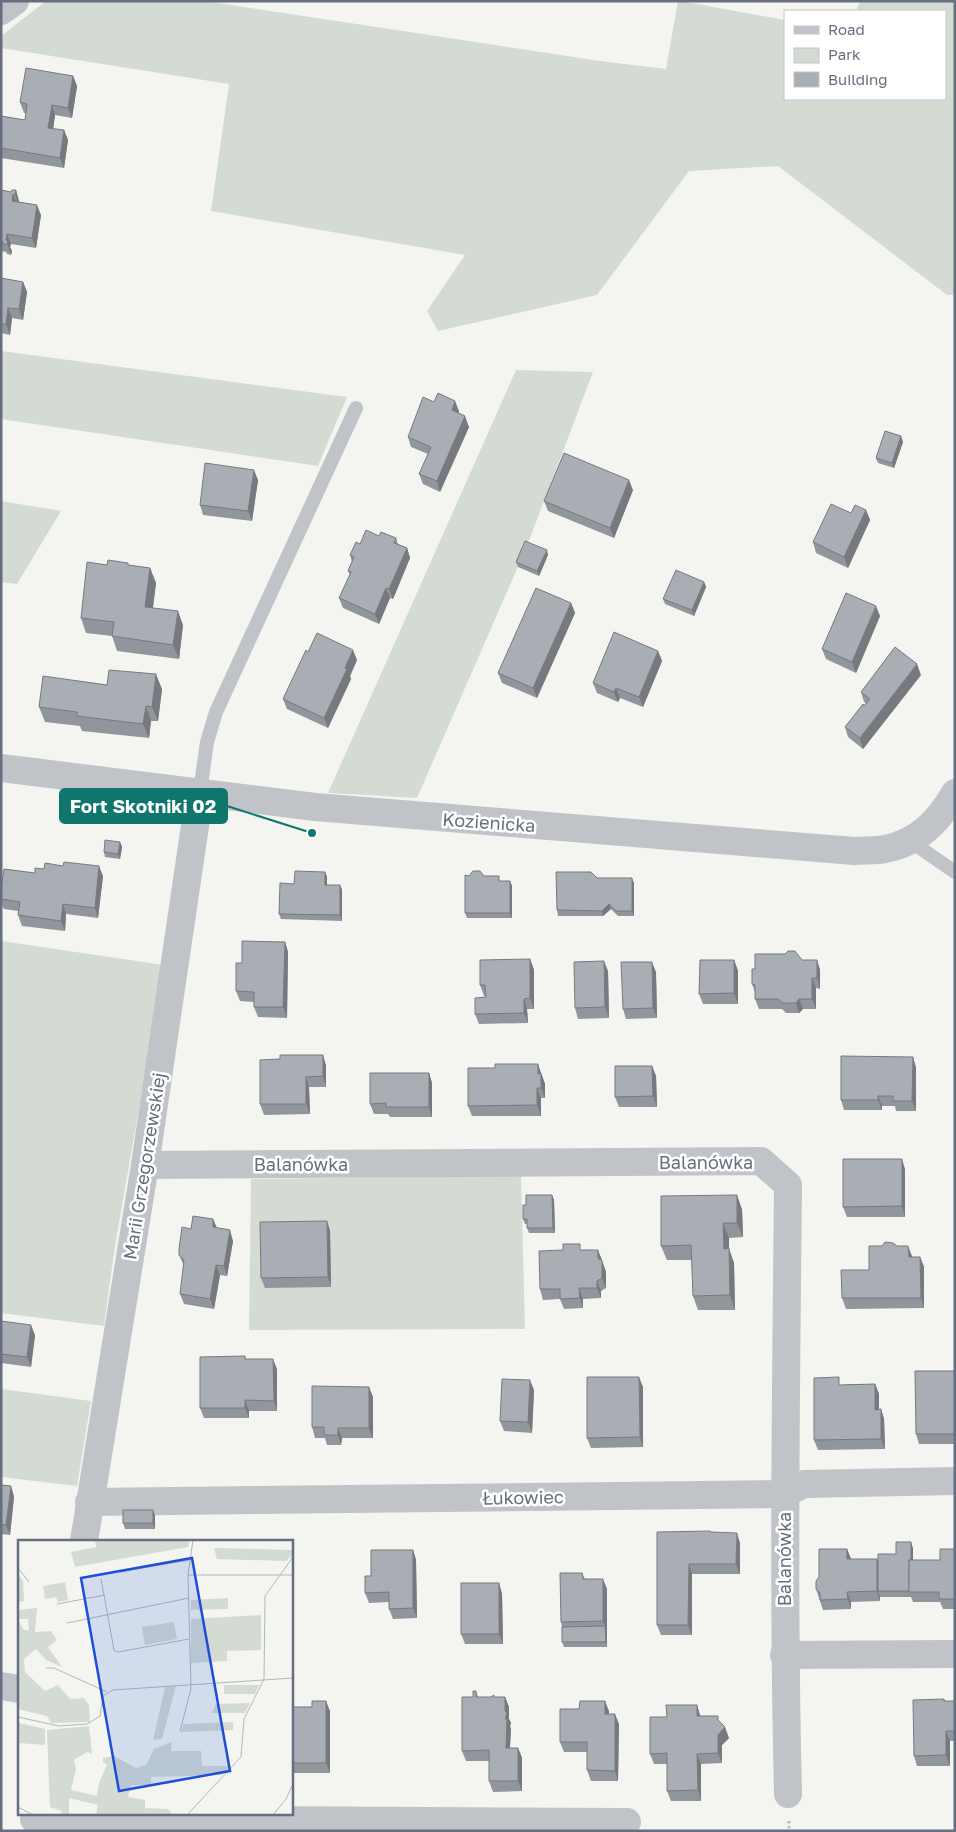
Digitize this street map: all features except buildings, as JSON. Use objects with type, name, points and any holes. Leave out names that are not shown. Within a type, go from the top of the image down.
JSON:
[{"type":"street","points":[[1,11],[15,1]]},
{"type":"street","name":"Kozienicka","points":[[1,768],[315,807],[854,850],[885,849],[910,841],[929,829],[945,810],[955,793]]},
{"type":"street","name":"Marii Grzegorzewskiej","points":[[84,1540],[145,1165],[200,792]]},
{"type":"street","name":"Balanówka","points":[[145,1165],[762,1161],[788,1185],[784,1494],[784,1656],[788,1794]]},
{"type":"street","name":"Łukowiec","points":[[89,1502],[784,1494],[804,1484],[955,1481]]},
{"type":"street","points":[[784,1656],[955,1654]]},
{"type":"street","points":[[1,1686],[18,1689]]},
{"type":"street","points":[[33,1821],[627,1822]]},
{"type":"lane","points":[[200,792],[207,742],[216,712],[356,408]]},
{"type":"lane","points":[[910,841],[955,872]]},
{"type":"green space","points":[[46,1],[205,1],[600,61],[666,69],[678,1],[681,1],[784,20],[784,100],[946,100],[946,10],[856,10],[860,1],[955,1],[955,295],[947,295],[778,166],[689,171],[597,295],[438,331],[427,311],[465,255],[211,211],[229,84],[1,48],[1,36]]},
{"type":"green space","points":[[1,351],[347,397],[318,466],[1,419]]},
{"type":"green space","points":[[516,370],[593,372],[527,546],[417,798],[328,793]]},
{"type":"green space","points":[[1,501],[61,511],[17,584],[1,582]]},
{"type":"green space","points":[[1,941],[164,965],[115,1246],[104,1326],[1,1313]]},
{"type":"green space","points":[[521,1176],[525,1329],[249,1330],[251,1179]]},
{"type":"green space","points":[[1,1389],[91,1401],[77,1486],[1,1477]]},
{"type":"place","name":"Fort Skotniki 02","points":[[312,833]]}]
